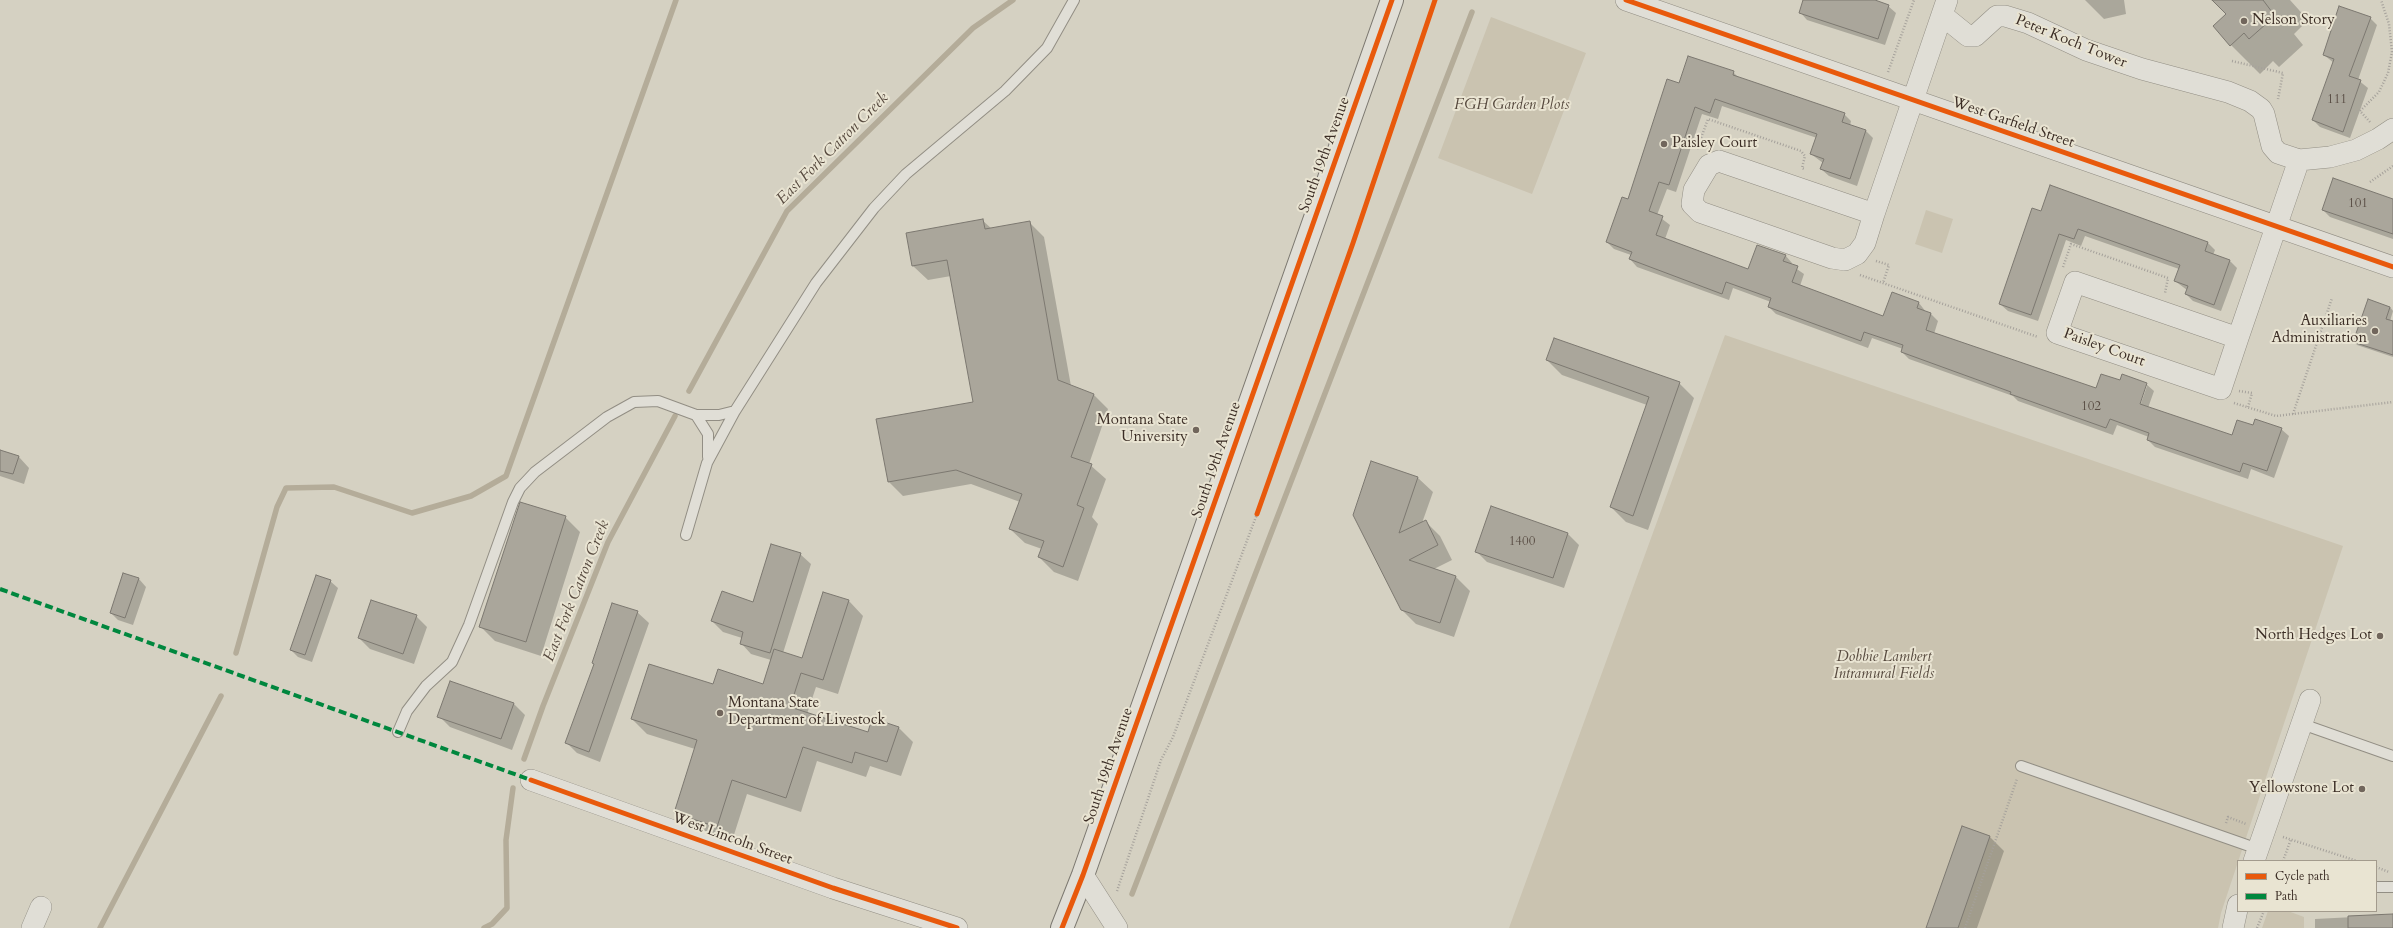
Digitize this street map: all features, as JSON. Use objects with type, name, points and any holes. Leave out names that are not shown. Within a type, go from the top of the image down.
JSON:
[{"type":"main road","name":"South 19th Avenue","points":[[1062,928],[1083,874],[1392,0]]},
{"type":"street","name":"West Garfield Street","points":[[1626,0],[1664,6],[1915,94],[2276,227],[2393,267]]},
{"type":"street","points":[[1874,214],[1719,161],[1708,165],[1694,190],[1692,204],[1700,212],[1714,218],[1832,258],[1845,260],[1855,264],[1865,243],[1945,7]]},
{"type":"street","name":"Peter Koch Tower","points":[[1945,7],[1968,36],[1975,36],[1998,16],[2005,16],[2028,23],[2086,50],[2142,69],[2228,92],[2250,101],[2261,109],[2264,114],[2272,146],[2278,153],[2299,160]]},
{"type":"street","points":[[2299,160],[2330,157],[2356,150],[2378,139],[2393,128]]},
{"type":"street","name":"Paisley Court","points":[[2238,338],[2075,282],[2057,333],[2221,389],[2299,160]]},
{"type":"street","points":[[2256,855],[2310,700]]},
{"type":"street","name":"West Lincoln Street","points":[[531,780],[930,923],[957,928]]},
{"type":"street","points":[[1083,874],[1117,928]]},
{"type":"street","points":[[32,928],[41,907]]},
{"type":"street","points":[[2233,928],[2237,910]]},
{"type":"lane","points":[[707,463],[735,411],[816,283],[874,208],[932,151],[1005,91],[1031,66],[1047,48],[1074,0]]},
{"type":"lane","points":[[398,732],[407,711],[426,686],[452,662],[469,625],[513,502],[520,488],[535,472],[607,417],[634,402],[658,401],[696,415],[719,415],[735,411]]},
{"type":"lane","points":[[686,535],[707,463],[709,450],[708,434],[696,415]]},
{"type":"lane","points":[[2302,724],[2393,756]]},
{"type":"lane","points":[[2021,766],[2256,855]]},
{"type":"lane","points":[[2377,888],[2393,887]]},
{"type":"path","points":[[1914,0],[1888,74],[1915,94]]},
{"type":"path","points":[[2371,127],[2371,122],[2360,111],[2379,92],[2388,72],[2392,52],[2389,24],[2381,0]]},
{"type":"path","points":[[1695,157],[1708,119],[1801,151],[1805,156],[1802,168],[1809,170]]},
{"type":"path","points":[[2370,182],[2393,166]]},
{"type":"path","points":[[2061,273],[2071,244],[2168,278],[2164,295],[2171,297]]},
{"type":"path","points":[[1855,264],[1889,265],[1883,283]]},
{"type":"path","points":[[1855,264],[1883,283],[2046,340]]},
{"type":"path","points":[[2293,414],[2332,298]]},
{"type":"path","points":[[2038,337],[2041,330]]},
{"type":"path","points":[[2233,402],[2276,416],[2393,402]]},
{"type":"path","points":[[1117,894],[1117,888],[1161,760],[1173,737],[1260,506]]},
{"type":"path","points":[[1965,928],[2021,766]]},
{"type":"path","points":[[2283,860],[2291,839]]},
{"type":"path","points":[[2377,868],[2393,873]]},
{"type":"path","points":[[2258,928],[2264,912]]},
{"type":"green space","name":"FGH Garden Plots","points":[[1491,17],[1586,53],[1532,194],[1438,158]]},
{"type":"green space","points":[[1926,210],[1953,219],[1942,253],[1915,244]]},
{"type":"green space","name":"Dobbie Lambert Intramural Fields","points":[[1725,335],[2343,546],[2239,860],[2237,860],[2237,865],[2221,913],[2218,928],[1509,928]]},
{"type":"green space","points":[[2268,912],[2291,912],[2304,917],[2304,928],[2262,928]]},
{"type":"building","points":[[1803,0],[1875,0],[1889,5],[1878,39],[1799,13]]},
{"type":"building","name":"Nelson Story","points":[[2212,0],[2263,0],[2275,16],[2249,39],[2244,33],[2230,46],[2213,26],[2226,14]]},
{"type":"building","points":[[2339,6],[2371,17],[2349,76],[2361,80],[2343,132],[2312,120],[2334,59],[2323,55]]},
{"type":"building","points":[[1688,56],[1734,71],[1733,75],[1845,113],[1842,122],[1866,130],[1850,179],[1820,169],[1824,159],[1810,154],[1817,134],[1715,99],[1710,113],[1695,107],[1669,185],[1659,182],[1649,211],[1663,216],[1656,235],[1748,269],[1757,245],[1786,255],[1783,261],[1798,266],[1792,282],[1883,316],[1892,292],[1919,302],[1917,308],[1931,313],[1926,330],[2096,388],[2101,374],[2120,380],[2122,374],[2147,383],[2140,404],[2232,435],[2237,420],[2253,425],[2255,419],[2282,428],[2267,471],[2243,463],[2240,472],[2147,440],[2149,433],[2110,419],[2106,428],[2010,394],[2011,392],[1901,352],[1903,345],[1864,332],[1861,341],[1768,307],[1771,298],[1726,282],[1722,294],[1629,259],[1632,252],[1606,242],[1622,197],[1628,199],[1667,79],[1679,83]]},
{"type":"building","points":[[2333,178],[2393,199],[2393,234],[2322,210]]},
{"type":"building","points":[[2050,185],[2208,242],[2205,251],[2230,260],[2214,305],[2185,294],[2188,286],[2174,281],[2180,265],[2078,229],[2074,239],[2059,234],[2031,315],[1999,304],[2032,208],[2041,211]]},
{"type":"building","points":[[983,219],[985,229],[1030,221],[1058,380],[1094,394],[1071,457],[1092,464],[1077,505],[1084,508],[1063,567],[1038,557],[1044,541],[1009,529],[1022,494],[956,470],[888,482],[876,419],[973,402],[947,260],[912,266],[906,233]]},
{"type":"building","name":"Auxiliaries Administration","points":[[2368,299],[2390,307],[2386,319],[2393,321],[2393,355],[2353,342]]},
{"type":"building","points":[[1554,338],[1680,382],[1633,516],[1610,507],[1649,397],[1546,360]]},
{"type":"building","points":[[0,450],[19,456],[13,474],[0,471]]},
{"type":"building","points":[[1371,461],[1418,477],[1399,533],[1426,520],[1438,545],[1409,560],[1456,576],[1440,623],[1401,610],[1353,515]]},
{"type":"building","points":[[520,502],[566,516],[526,642],[479,627]]},
{"type":"building","points":[[1491,506],[1568,533],[1553,578],[1475,552]]},
{"type":"building","points":[[771,544],[801,553],[770,653],[740,644],[743,632],[711,621],[722,591],[753,602]]},
{"type":"building","points":[[123,573],[139,578],[125,618],[110,613]]},
{"type":"building","points":[[316,575],[331,580],[305,655],[290,650]]},
{"type":"building","name":"Montana State Department of Livestock","points":[[823,592],[849,600],[823,680],[801,673],[790,707],[868,732],[872,718],[899,727],[887,762],[855,752],[852,763],[803,747],[786,798],[732,780],[717,827],[674,813],[697,740],[631,719],[649,664],[713,684],[718,669],[763,684],[774,649],[802,658]]},
{"type":"building","points":[[371,600],[417,615],[403,654],[358,638]]},
{"type":"building","points":[[612,603],[638,611],[589,752],[565,743],[594,664],[592,663]]},
{"type":"building","points":[[450,681],[514,703],[501,739],[437,717]]},
{"type":"building","points":[[1962,826],[1990,836],[1958,928],[1926,928]]},
{"type":"building","points":[[2393,914],[2393,928],[2348,928],[2348,916]]},
{"type":"waterway","points":[[236,653],[277,507],[286,488],[334,487],[412,513],[471,496],[506,476],[676,0]]},
{"type":"waterway","name":"East Fork Catron Creek","points":[[689,391],[787,211],[973,28],[1013,0]]},
{"type":"waterway","points":[[1132,894],[1472,12]]},
{"type":"waterway","name":"East Fork Catron Creek","points":[[524,759],[543,706],[608,542],[675,416]]},
{"type":"waterway","points":[[100,928],[221,696]]},
{"type":"waterway","name":"East Fork Catron Creek","points":[[484,928],[492,924],[507,908],[506,840],[513,788]]},
{"type":"marked path","points":[[0,589],[531,780]]},
{"type":"cycle path","points":[[1062,928],[1083,875],[1392,0]]},
{"type":"cycle path","points":[[1257,514],[1353,243],[1435,0]]},
{"type":"cycle path","points":[[1626,0],[2393,267]]},
{"type":"cycle path","points":[[531,780],[833,888],[957,928]]},
{"type":"place","name":"Nelson Story","points":[[2244,21]]},
{"type":"place","name":"Paisley Court","points":[[1664,144]]},
{"type":"place","name":"Auxiliaries Administration","points":[[2375,331]]},
{"type":"place","name":"Montana State University","points":[[1196,430]]},
{"type":"place","name":"North Hedges Lot","points":[[2380,636]]},
{"type":"place","name":"Montana State Department of Livestock","points":[[720,713]]},
{"type":"place","name":"Yellowstone Lot","points":[[2362,789]]}]
